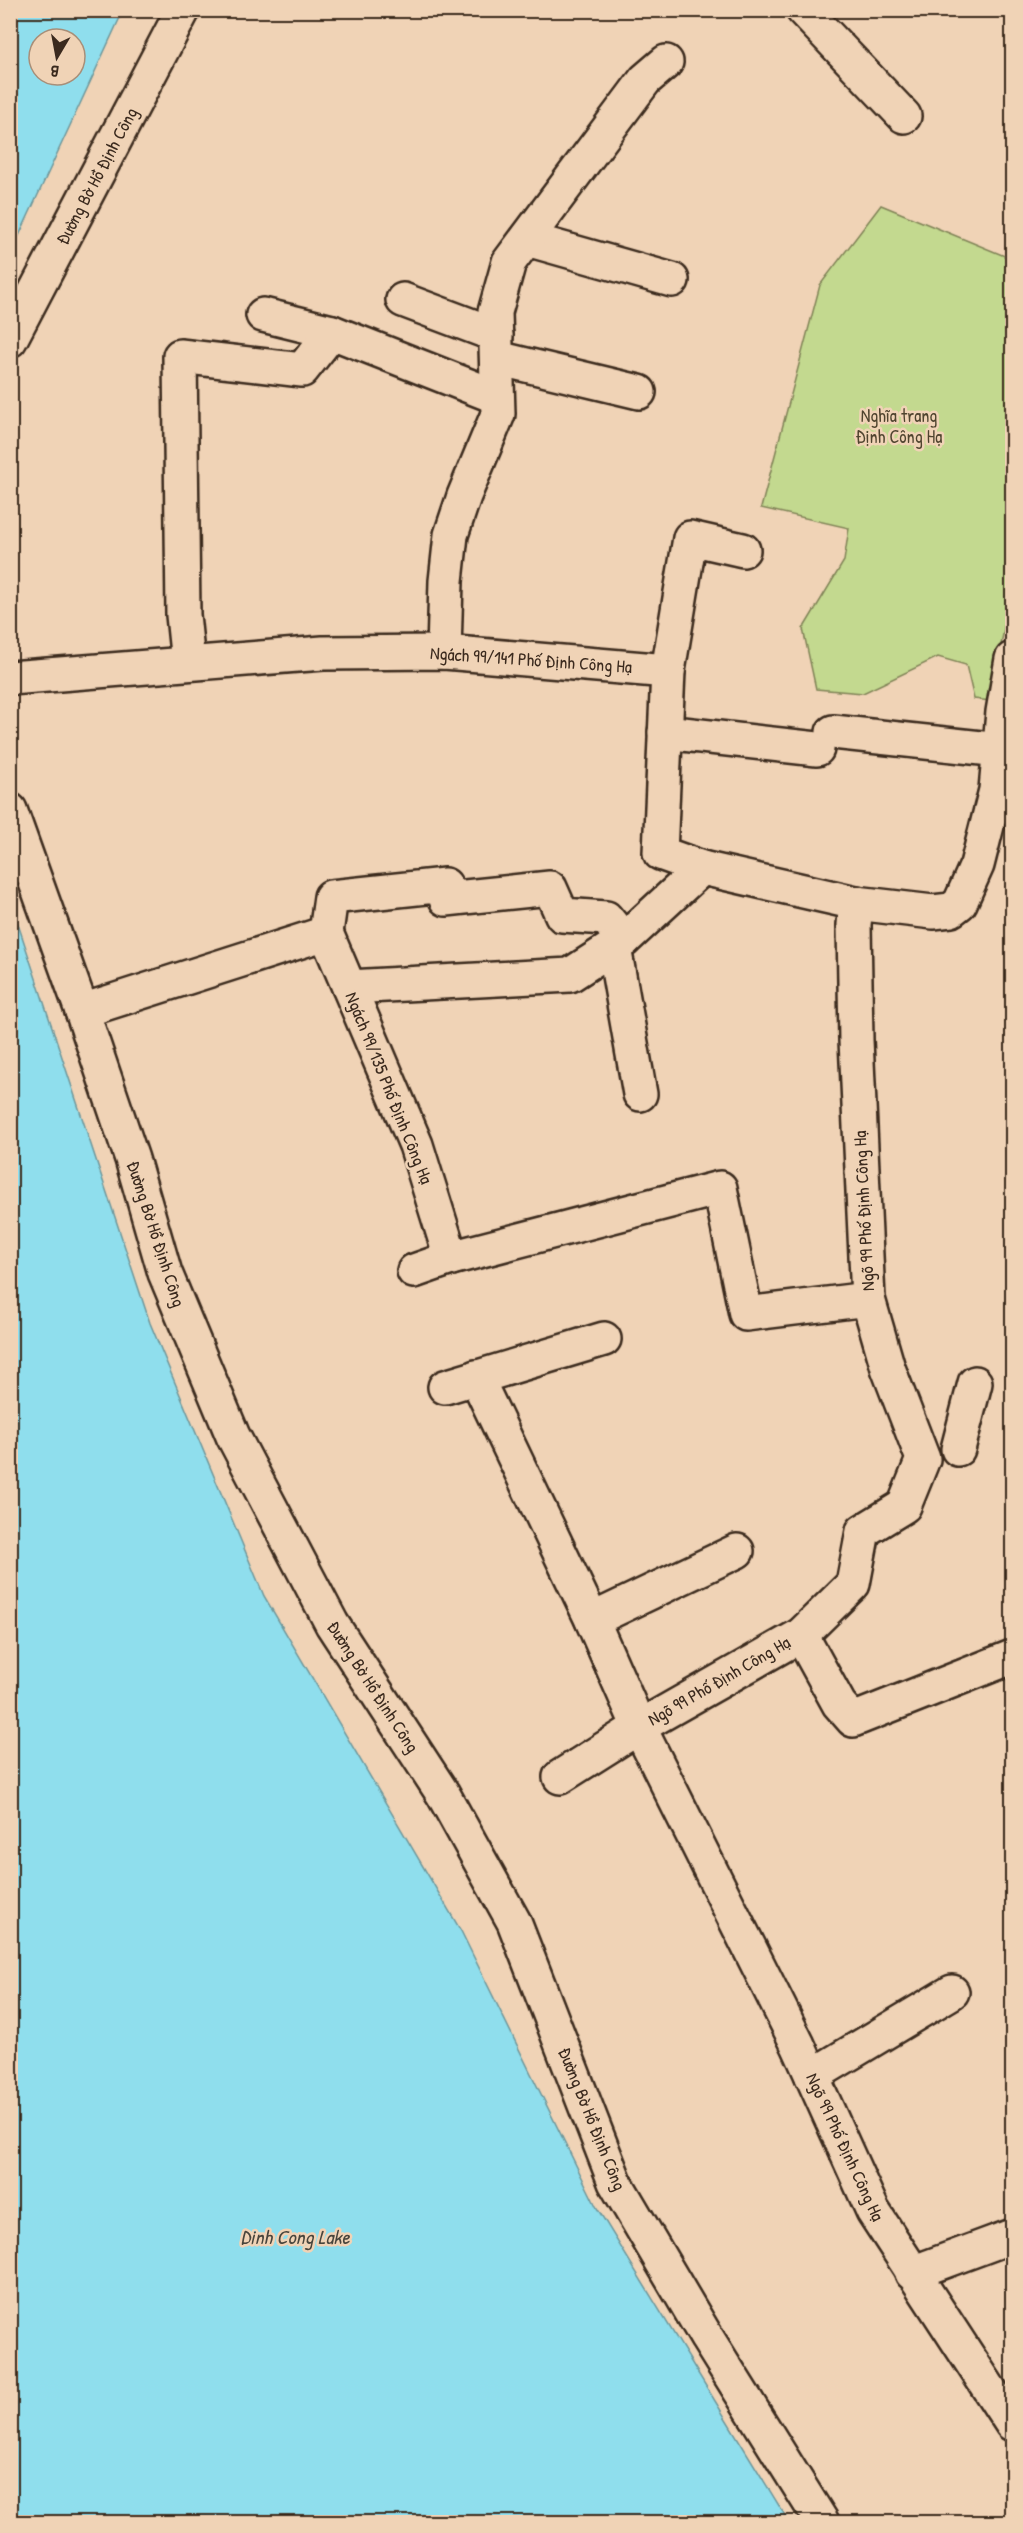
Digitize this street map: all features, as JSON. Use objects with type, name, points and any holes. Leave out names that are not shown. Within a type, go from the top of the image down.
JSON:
[{"type":"street","name":"Đường Bờ Hồ Định Công","points":[[10,340],[183,10]]},
{"type":"street","points":[[803,10],[904,116]]},
{"type":"street","points":[[444,652],[446,581],[452,535],[464,496],[498,414],[495,312],[510,262],[645,80],[666,62]]},
{"type":"street","points":[[527,238],[672,280]]},
{"type":"street","points":[[403,300],[496,347],[639,392]]},
{"type":"street","points":[[263,315],[332,332],[497,397]]},
{"type":"street","points":[[188,663],[183,615],[180,356],[302,370],[332,332]]},
{"type":"street","points":[[743,550],[690,538],[668,671],[660,853],[702,868],[856,903],[933,912],[951,910],[960,903],[977,865],[999,827],[996,790],[1003,712],[1012,659]]},
{"type":"street","name":"Ngách 99/141 Phố Định Công Hạ","points":[[10,678],[324,653],[444,652],[668,671]]},
{"type":"street","points":[[665,732],[1000,750]]},
{"type":"street","name":"Đường Bờ Hồ Định Công","points":[[10,810],[132,1159],[165,1273],[232,1436],[332,1624],[443,1794],[514,1922],[615,2182],[707,2338],[822,2523]]},
{"type":"street","points":[[349,987],[570,975],[619,944],[702,868]]},
{"type":"street","points":[[82,1011],[326,933],[331,897],[445,885],[446,899],[550,888],[562,915],[606,918],[619,944],[640,1094]]},
{"type":"street","name":"Ngõ 99 Phố Định Công Hạ","points":[[639,1727],[801,1635],[853,1584],[863,1531],[904,1506],[922,1459],[888,1368],[868,1299],[856,1040],[854,925],[856,903]]},
{"type":"street","name":"Ngách 99/135 Phố Định Công Hạ","points":[[326,933],[416,1145],[451,1258]]},
{"type":"street","points":[[414,1271],[451,1258],[720,1188],[746,1314],[868,1299]]},
{"type":"street","points":[[445,1387],[604,1339]]},
{"type":"street","name":"Ngõ 99 Phố Định Công Hạ","points":[[476,1377],[592,1620],[639,1727],[812,2076],[873,2211],[912,2273],[1009,2415]]},
{"type":"street","points":[[922,1459],[972,1444],[975,1383]]},
{"type":"street","points":[[592,1620],[737,1551]]},
{"type":"street","points":[[801,1635],[839,1704],[853,1720],[1012,1657]]},
{"type":"street","points":[[560,1777],[639,1727]]},
{"type":"street","points":[[812,2076],[952,1992]]},
{"type":"street","points":[[912,2273],[1012,2236]]},
{"type":"green space","name":"Nghĩa trang Định Công Hạ","points":[[881,205],[1012,259],[1012,584],[991,701],[974,699],[966,665],[938,657],[863,693],[816,689],[803,629],[844,561],[849,528],[761,508],[820,285]]},
{"type":"water","points":[[10,11],[123,11],[11,253]]},
{"type":"water","name":"Dinh Cong Lake","points":[[11,903],[150,1323],[264,1596],[461,1931],[597,2208],[789,2522],[11,2522]]}]
